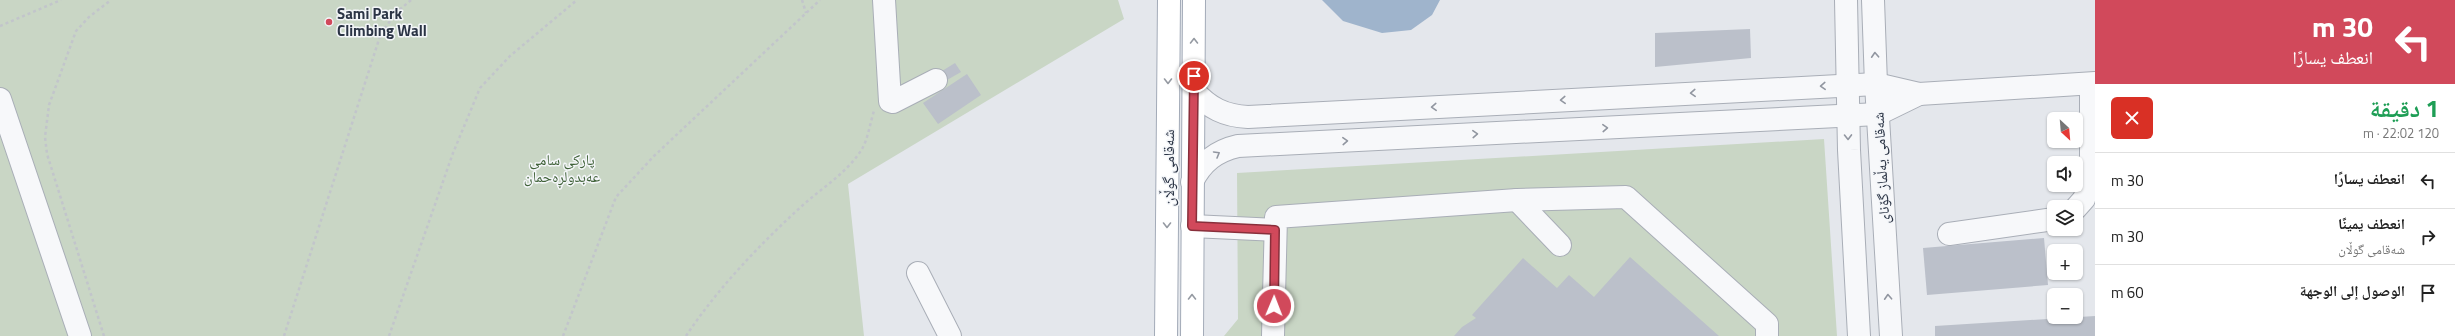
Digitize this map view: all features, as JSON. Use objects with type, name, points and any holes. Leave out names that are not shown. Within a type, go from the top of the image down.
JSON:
[{"type":"main road","name":"شەقامی گوڵان","points":[[1192,336],[1194,0]]},
{"type":"main road","name":"شەقامی گوڵان","points":[[1166,336],[1169,1]]},
{"type":"street","points":[[884,0],[890,101],[893,102],[905,98],[936,80]]},
{"type":"street","name":"شەقامی یەڵماز گۆنای","points":[[1846,0],[1848,116],[1859,336]]},
{"type":"street","name":"شەقامی یەڵماز گۆنای","points":[[1874,0],[1876,84],[1891,336]]},
{"type":"street","points":[[1194,91],[1202,100],[1216,110],[1236,116],[1248,117],[1848,85],[1876,84],[1919,94],[2093,83],[2092,179],[2083,200]]},
{"type":"street","points":[[1192,182],[1205,162],[1215,154],[1226,149],[1250,145],[1878,114],[1919,94]]},
{"type":"street","points":[[0,99],[80,336]]},
{"type":"street","points":[[1248,117],[1242,120],[1236,132],[1238,139],[1250,145]]},
{"type":"street","points":[[1273,336],[1276,217],[1517,200],[1626,197],[1767,324],[1767,336]]},
{"type":"street","points":[[1517,200],[1560,245]]},
{"type":"street","points":[[1949,234],[2047,220]]},
{"type":"street","points":[[1192,226],[1275,230]]},
{"type":"street","points":[[918,272],[950,336]]},
{"type":"path","points":[[0,26],[61,0]]},
{"type":"path","points":[[104,336],[47,154],[45,137],[49,105],[76,30],[89,17],[111,0]]},
{"type":"path","points":[[284,336],[381,33],[397,12],[411,0]]},
{"type":"path","points":[[390,336],[453,154],[480,88],[510,56],[577,0]]},
{"type":"path","points":[[802,0],[806,13]]},
{"type":"path","points":[[563,336],[616,197],[654,156],[820,0]]},
{"type":"path","points":[[686,336],[707,304],[753,255],[803,205],[845,170],[863,148],[874,109]]},
{"type":"green space","name":"پارکی سامی عەبدولڕەحمان","points":[[0,0],[1118,0],[1124,19],[848,184],[864,336],[0,336]]},
{"type":"green space","points":[[1824,139],[1837,336],[1224,336],[1238,319],[1237,173]]},
{"type":"water","points":[[1322,0],[1440,0],[1432,15],[1411,30],[1382,33],[1343,21]]},
{"type":"building","points":[[1750,29],[1751,58],[1655,67],[1655,33]]},
{"type":"building","points":[[955,63],[961,72],[947,80],[942,71]]},
{"type":"building","points":[[967,74],[981,95],[938,124],[923,103]]},
{"type":"building","points":[[2044,238],[2048,285],[1927,295],[1923,248]]},
{"type":"building","points":[[1630,257],[1719,336],[1454,336],[1462,327],[1476,318],[1472,315],[1523,258],[1557,288],[1569,275],[1594,297]]},
{"type":"building","points":[[2095,316],[2095,336],[1935,336],[1935,326],[2047,319],[2047,324],[2083,324],[2083,317]]},
{"type":"place","name":"Sami Park Climbing Wall","points":[[329,22]]},
{"type":"route","points":[[1194,76],[1192,226],[1243,227],[1275,230],[1274,306]]}]
